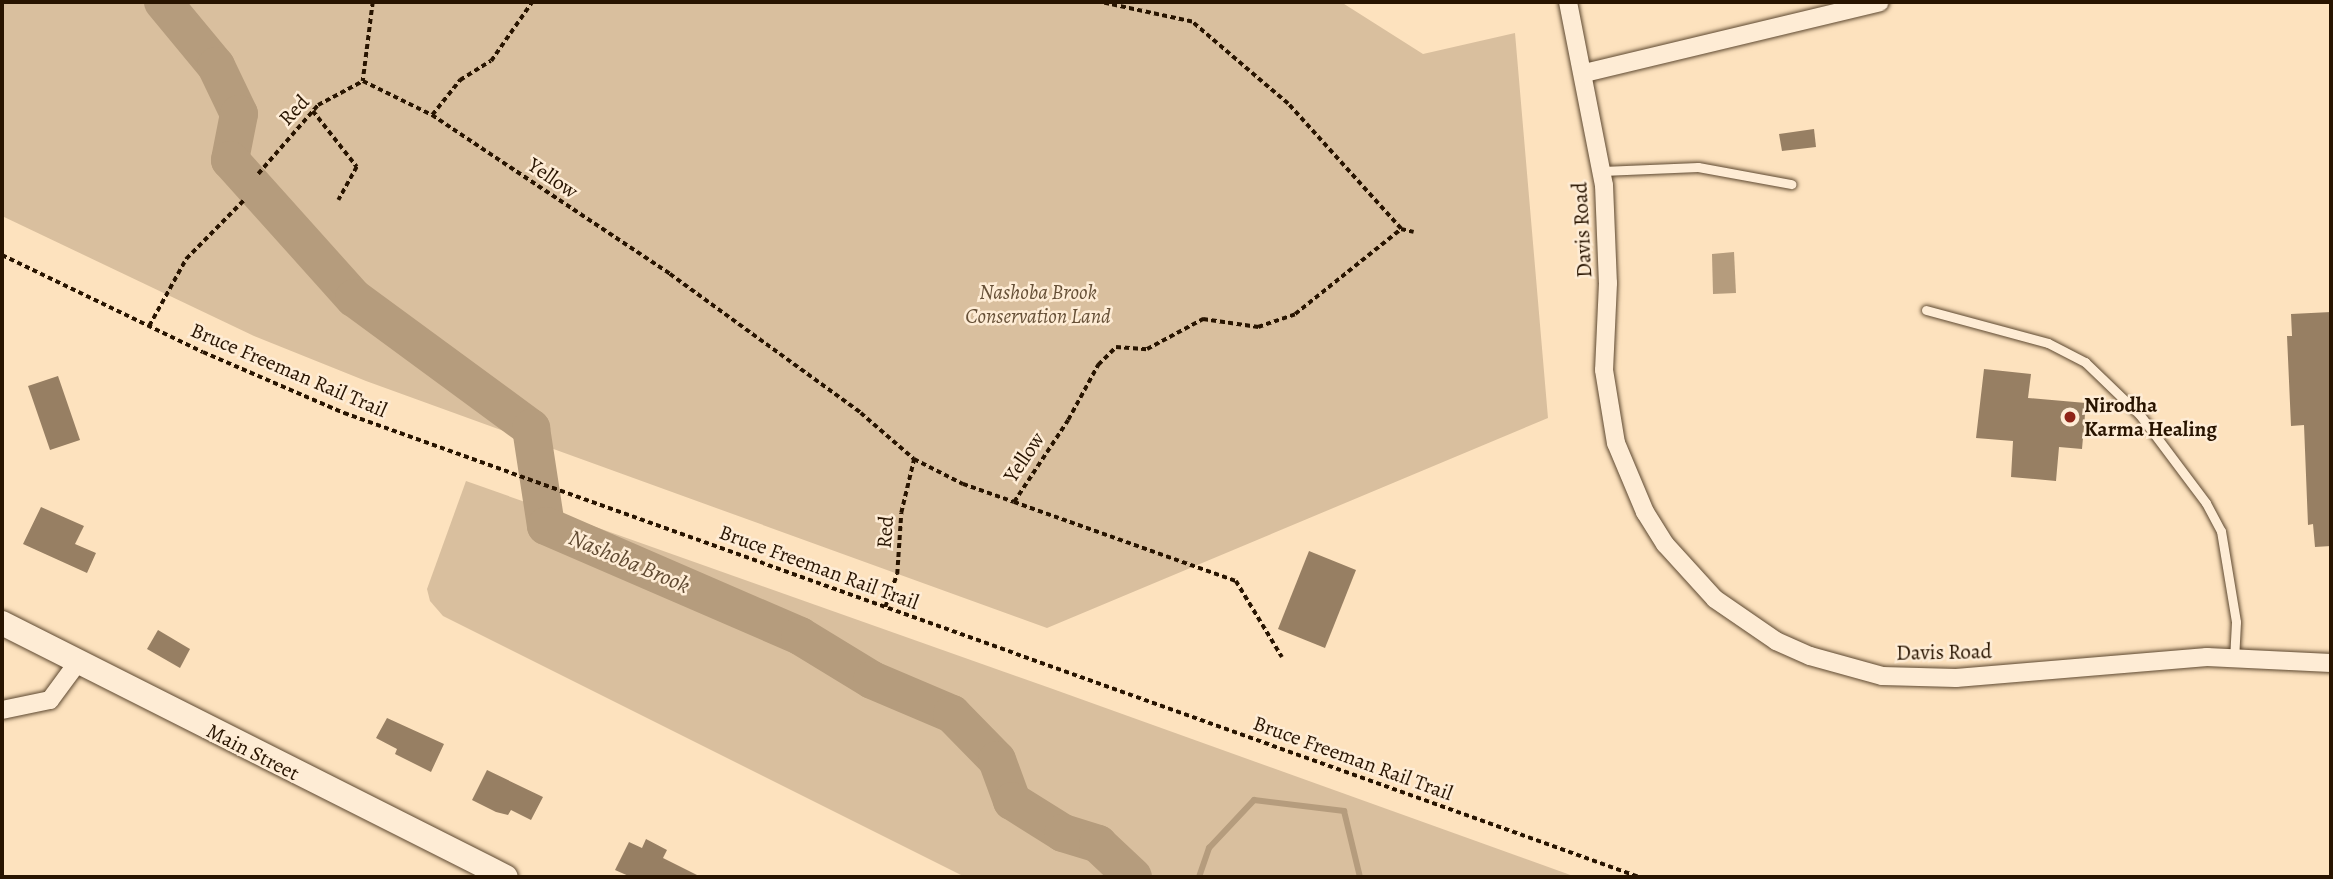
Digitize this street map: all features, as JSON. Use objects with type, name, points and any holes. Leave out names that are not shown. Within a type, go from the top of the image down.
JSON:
[{"type":"main road","name":"Main Street","points":[[2,623],[506,877]]},
{"type":"street","name":"Davis Road","points":[[1568,2],[1602,171],[1608,283],[1604,370],[1616,443],[1645,512],[1665,544],[1688,573],[1735,614],[1810,656],[1882,676],[1956,678],[2234,658],[2331,663]]},
{"type":"street","points":[[1584,73],[1880,2]]},
{"type":"street","points":[[2,710],[50,700],[78,662]]},
{"type":"lane","points":[[1602,171],[1698,166],[1791,184]]},
{"type":"lane","points":[[1926,310],[2048,343],[2085,362],[2140,415],[2206,503],[2221,531],[2236,622],[2234,658]]},
{"type":"path","points":[[363,81],[373,2]]},
{"type":"path","points":[[432,115],[460,80],[491,61],[531,2]]},
{"type":"path","points":[[1099,2],[1192,22],[1288,104],[1401,229],[1414,232]]},
{"type":"path","name":"Red","points":[[258,174],[318,105],[351,85],[363,81]]},
{"type":"path","name":"Yellow","points":[[363,81],[432,115],[670,275],[861,413],[914,459],[963,484],[1014,502],[1068,420],[1098,365],[1116,347],[1147,349],[1203,319],[1258,327],[1295,314],[1401,229]]},
{"type":"path","points":[[313,111],[357,167],[339,200]]},
{"type":"path","points":[[149,326],[186,259],[244,200]]},
{"type":"path","name":"Bruce Freeman Rail Trail","points":[[2,255],[149,326],[344,413],[1639,877]]},
{"type":"path","name":"Red","points":[[885,607],[897,574],[901,513],[914,459]]},
{"type":"path","points":[[1014,502],[1236,581],[1282,657]]},
{"type":"green space","name":"Nashoba Brook Conservation Land","points":[[2,2],[1341,2],[1423,54],[1515,33],[1548,418],[1047,628],[366,381],[254,336],[2,216]]},
{"type":"green space","points":[[466,481],[1576,877],[965,877],[443,616],[430,601],[427,589]]},
{"type":"shaded area","points":[[1734,252],[1736,293],[1713,294],[1712,254]]},
{"type":"building","points":[[1814,129],[1816,147],[1782,151],[1779,134]]},
{"type":"building","points":[[2331,312],[2331,546],[2315,547],[2313,524],[2308,525],[2304,425],[2291,426],[2287,336],[2292,336],[2291,314]]},
{"type":"building","points":[[1984,369],[2031,374],[2028,398],[2086,403],[2082,449],[2059,447],[2056,481],[2011,477],[2013,441],[1976,438]]},
{"type":"building","points":[[58,376],[80,440],[50,450],[28,386]]},
{"type":"building","points":[[41,507],[84,526],[75,544],[96,553],[87,573],[23,544]]},
{"type":"building","points":[[1309,551],[1356,570],[1325,648],[1278,629]]},
{"type":"building","points":[[158,630],[190,649],[180,668],[147,649]]},
{"type":"building","points":[[387,718],[444,744],[431,772],[395,754],[397,749],[376,738]]},
{"type":"building","points":[[487,770],[543,797],[531,820],[511,810],[508,815],[496,812],[472,800]]},
{"type":"building","points":[[646,839],[667,850],[663,858],[701,877],[631,877],[615,870],[629,842],[642,848]]},
{"type":"waterway","name":"Nashoba Brook","points":[[163,2],[216,66],[239,114],[230,160],[354,298],[531,428],[546,526],[800,636],[872,680],[952,714],[997,760],[1012,801],[1063,833],[1098,844],[1133,877]]},
{"type":"waterway","points":[[1199,877],[1209,848],[1254,800],[1344,811],[1360,877]]},
{"type":"place","name":"Nirodha Karma Healing","points":[[2070,417]]}]
